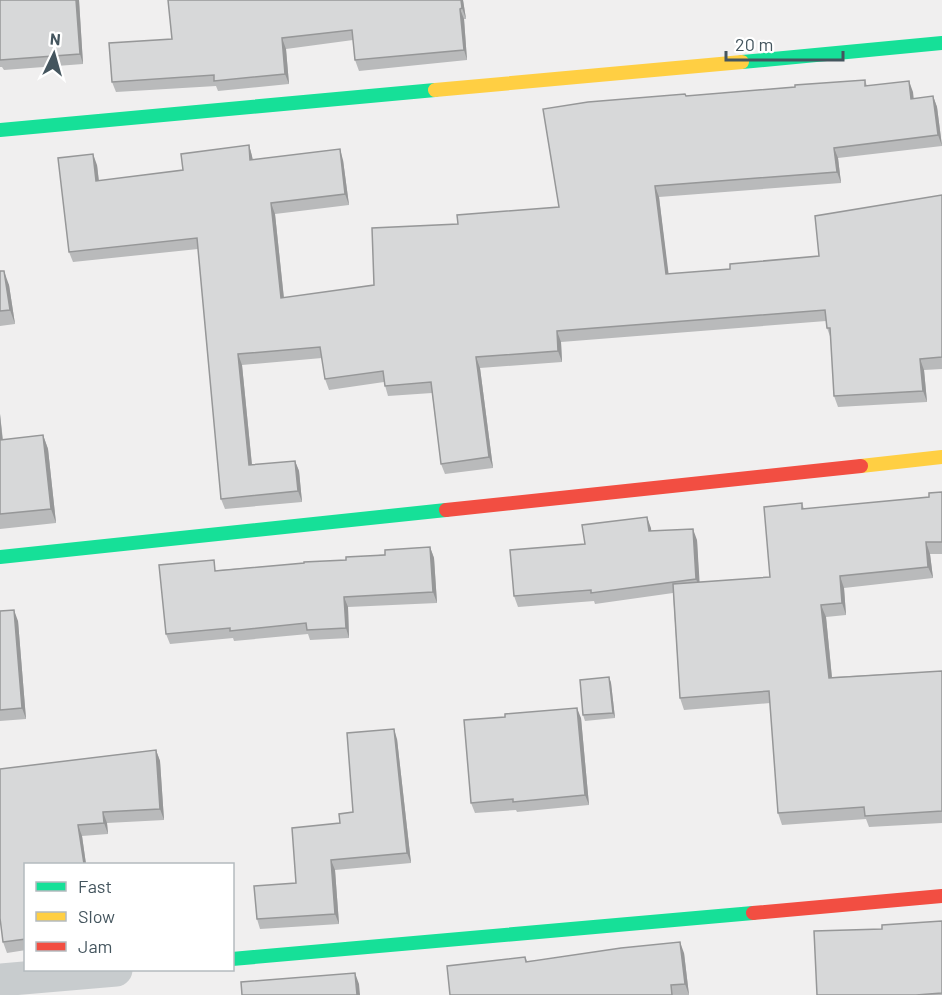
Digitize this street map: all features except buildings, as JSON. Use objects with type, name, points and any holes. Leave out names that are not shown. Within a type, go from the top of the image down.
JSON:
[{"type":"street","points":[[0,130],[942,43]]},
{"type":"street","points":[[0,557],[942,457]]},
{"type":"street","points":[[234,959],[942,896]]},
{"type":"street","points":[[0,980],[95,971]]},
{"type":"traffic: fast","points":[[742,62],[942,43]]},
{"type":"traffic: fast","points":[[0,130],[435,90]]},
{"type":"traffic: fast","points":[[0,557],[446,510]]},
{"type":"traffic: fast","points":[[234,959],[753,913]]},
{"type":"traffic: slow","points":[[435,90],[742,62]]},
{"type":"traffic: slow","points":[[861,466],[942,457]]},
{"type":"traffic: jam","points":[[446,510],[861,466]]},
{"type":"traffic: jam","points":[[753,913],[942,896]]}]
